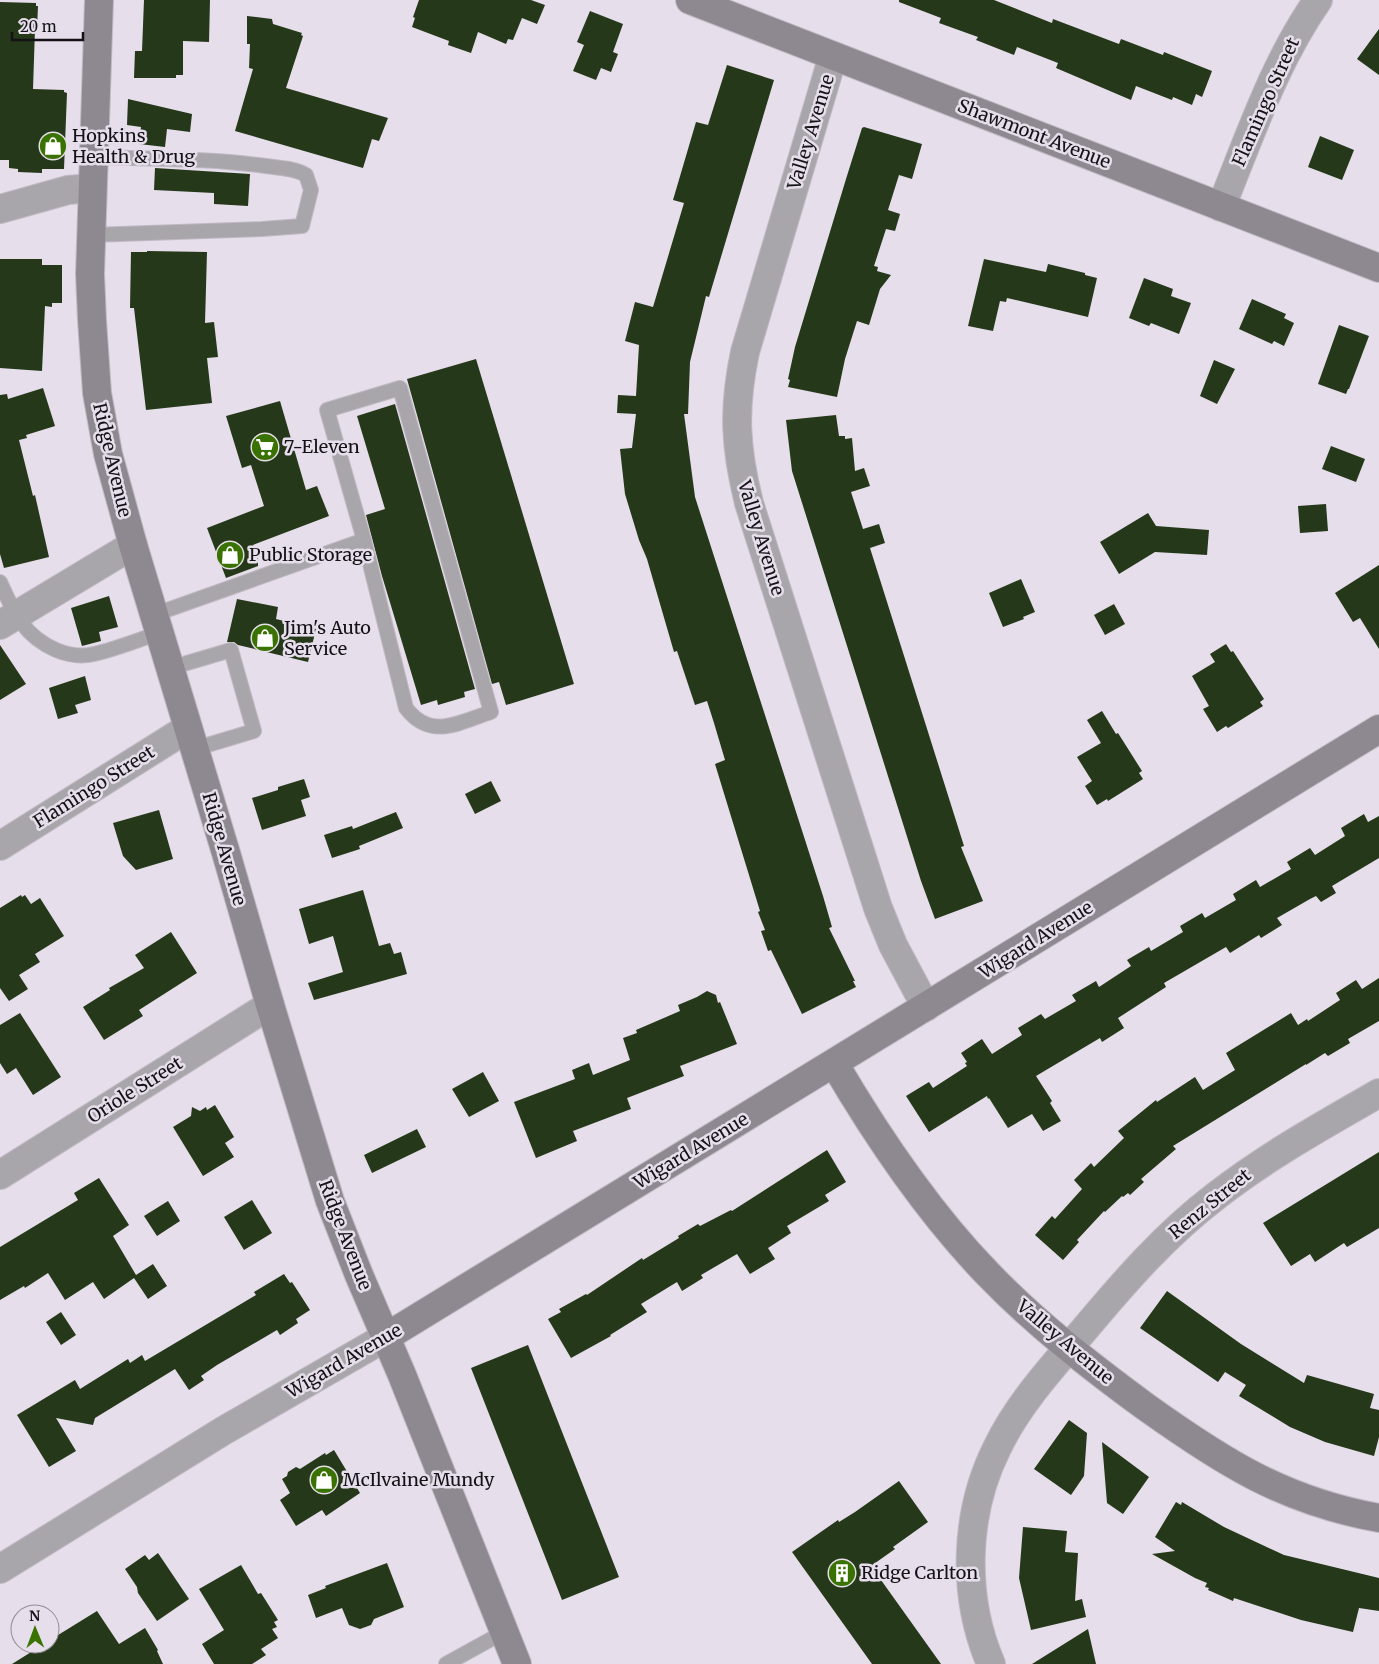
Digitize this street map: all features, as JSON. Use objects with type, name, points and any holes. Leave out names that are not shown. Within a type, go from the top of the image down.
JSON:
[{"type":"street","name":"Ridge Avenue","points":[[99,0],[92,188],[92,320],[97,393],[108,454],[156,624],[330,1201],[517,1664]]},
{"type":"street","name":"Shawmont Avenue","points":[[690,0],[720,5],[834,56],[1379,268]]},
{"type":"street","name":"Flamingo Street","points":[[1221,207],[1282,60],[1318,0]]},
{"type":"street","name":"Valley Avenue","points":[[834,56],[745,352],[739,378],[736,428],[742,477],[748,503],[878,908],[893,945],[926,1007]]},
{"type":"street","points":[[0,209],[68,190],[92,188]]},
{"type":"street","points":[[8,620],[133,544]]},
{"type":"street","name":"Wigard Avenue","points":[[0,1569],[223,1431],[386,1337],[1379,729]]},
{"type":"street","name":"Flamingo Street","points":[[0,846],[191,738]]},
{"type":"street","name":"Oriole Street","points":[[0,1175],[270,1005]]},
{"type":"street","name":"Valley Avenue","points":[[834,1063],[862,1111],[937,1216],[988,1274],[1032,1317],[1069,1348],[1162,1418],[1235,1467],[1308,1500],[1379,1518]]},
{"type":"street","name":"Renz Street","points":[[991,1664],[979,1628],[972,1593],[973,1530],[978,1500],[993,1456],[1010,1424],[1069,1348],[1143,1262],[1194,1213],[1237,1180],[1275,1155],[1379,1092]]},
{"type":"lane","points":[[91,235],[302,226],[311,190],[306,175],[291,170],[243,163],[194,159],[94,157]]},
{"type":"lane","points":[[400,388],[491,712],[445,726],[434,727],[422,724],[413,718],[406,708],[364,540],[327,410],[400,388]]},
{"type":"lane","points":[[0,582],[8,620],[42,644],[78,656],[92,655],[156,624],[364,540]]},
{"type":"lane","points":[[170,668],[231,650],[254,731],[191,738]]},
{"type":"lane","points":[[446,1664],[504,1632]]},
{"type":"building","points":[[144,0],[210,0],[209,42],[183,41],[183,75],[176,75],[176,78],[134,78],[135,51],[142,51]]},
{"type":"building","points":[[419,0],[531,0],[545,5],[537,24],[522,18],[513,40],[508,39],[506,44],[478,32],[471,53],[448,45],[449,41],[412,27],[415,18],[413,17]]},
{"type":"building","points":[[899,0],[994,0],[1052,23],[1053,19],[1119,44],[1121,39],[1163,55],[1164,52],[1212,71],[1202,97],[1196,94],[1192,105],[1173,97],[1172,100],[1136,86],[1131,100],[1056,68],[1058,63],[1017,47],[1014,55],[976,40],[978,37],[939,23],[941,18],[899,2]]},
{"type":"building","points":[[0,2],[36,3],[36,6],[38,6],[37,29],[35,29],[33,89],[64,90],[67,93],[64,169],[42,169],[42,173],[18,172],[18,169],[9,168],[9,160],[0,160]]},
{"type":"building","points":[[590,11],[623,24],[613,52],[618,54],[611,72],[601,68],[596,80],[573,71],[584,45],[577,42]]},
{"type":"building","points":[[247,16],[272,19],[273,24],[302,33],[301,35],[303,36],[286,88],[388,118],[379,141],[372,139],[363,168],[235,131],[253,69],[249,68],[250,44],[247,44]]},
{"type":"building","points":[[1379,29],[1379,75],[1357,59]]},
{"type":"building","points":[[727,65],[774,80],[709,297],[706,296],[690,362],[688,414],[684,414],[695,497],[823,896],[832,927],[829,928],[855,981],[853,981],[856,987],[802,1014],[771,950],[768,951],[761,931],[765,930],[758,912],[760,911],[715,764],[725,760],[714,723],[707,701],[695,705],[677,651],[674,652],[647,559],[625,494],[620,449],[632,448],[636,414],[617,413],[618,395],[636,396],[639,345],[625,341],[635,302],[653,307],[684,203],[673,200],[696,122],[708,125]]},
{"type":"building","points":[[128,99],[192,114],[190,132],[167,129],[165,147],[139,144],[141,127],[127,125]]},
{"type":"building","points":[[862,128],[922,144],[912,179],[899,175],[888,210],[900,214],[895,231],[886,229],[874,266],[878,267],[877,271],[891,275],[880,289],[869,325],[857,321],[845,359],[837,397],[788,387],[790,380],[788,379],[795,347],[846,179]]},
{"type":"building","points":[[1320,136],[1354,150],[1342,180],[1308,167]]},
{"type":"building","points":[[155,168],[250,174],[248,206],[214,204],[214,193],[154,190]]},
{"type":"building","points":[[131,252],[207,252],[205,323],[214,322],[218,357],[207,358],[212,403],[146,410],[134,308],[130,308]]},
{"type":"building","points":[[0,259],[42,259],[42,265],[62,265],[62,303],[52,303],[52,307],[45,306],[42,371],[0,368]]},
{"type":"building","points":[[984,259],[1046,272],[1048,264],[1085,273],[1085,275],[1097,278],[1088,317],[1007,298],[1006,302],[1000,301],[993,331],[968,326]]},
{"type":"building","points":[[1144,278],[1173,289],[1171,296],[1191,303],[1179,334],[1151,323],[1149,326],[1129,318]]},
{"type":"building","points":[[1252,299],[1286,314],[1284,318],[1294,323],[1284,346],[1274,341],[1272,344],[1239,329]]},
{"type":"building","points":[[1339,325],[1369,336],[1346,394],[1318,384]]},
{"type":"building","points":[[476,359],[574,684],[506,705],[499,682],[492,684],[407,379]]},
{"type":"building","points":[[1214,360],[1235,369],[1217,404],[1200,396]]},
{"type":"building","points":[[43,388],[55,426],[26,435],[27,438],[19,440],[33,496],[35,495],[49,557],[4,568],[0,554],[0,395],[7,394],[8,399]]},
{"type":"building","points":[[280,401],[306,490],[317,486],[329,516],[253,545],[258,558],[258,566],[226,578],[207,528],[264,506],[251,465],[242,468],[226,416]]},
{"type":"building","points":[[395,404],[475,689],[464,692],[465,697],[438,705],[437,700],[421,705],[382,576],[366,515],[385,509],[357,416]]},
{"type":"building","points":[[836,415],[839,436],[845,436],[845,439],[852,438],[855,471],[864,468],[870,486],[851,492],[863,529],[879,524],[885,543],[870,548],[964,846],[961,847],[983,901],[935,919],[921,881],[792,471],[786,420]]},
{"type":"building","points":[[1331,446],[1365,459],[1356,482],[1322,469]]},
{"type":"building","points":[[1326,504],[1328,531],[1300,533],[1298,506]]},
{"type":"building","points":[[1148,513],[1156,526],[1209,530],[1207,555],[1155,552],[1119,574],[1100,542]]},
{"type":"building","points":[[1379,565],[1379,649],[1360,618],[1353,622],[1335,593]]},
{"type":"building","points":[[1021,579],[1035,612],[1023,617],[1024,619],[1003,627],[989,593]]},
{"type":"building","points":[[109,596],[118,627],[99,632],[101,641],[82,646],[71,608]]},
{"type":"building","points":[[237,599],[278,607],[276,619],[316,629],[308,662],[238,645],[234,642],[227,642]]},
{"type":"building","points":[[1114,604],[1125,624],[1105,635],[1094,615]]},
{"type":"building","points":[[1226,644],[1231,652],[1233,651],[1264,699],[1260,702],[1263,706],[1228,728],[1226,726],[1217,732],[1203,709],[1209,706],[1192,676],[1215,662],[1210,654]]},
{"type":"building","points":[[0,645],[26,684],[0,700]]},
{"type":"building","points":[[85,676],[91,700],[75,705],[78,713],[58,719],[49,688]]},
{"type":"building","points":[[1102,711],[1142,771],[1139,773],[1143,779],[1108,801],[1107,799],[1097,805],[1085,786],[1092,781],[1077,757],[1101,743],[1087,720]]},
{"type":"building","points":[[304,779],[310,797],[301,800],[306,816],[262,830],[252,798]]},
{"type":"building","points":[[491,781],[501,801],[475,814],[465,794]]},
{"type":"building","points":[[159,810],[173,859],[136,870],[123,856],[113,823]]},
{"type":"building","points":[[396,812],[403,828],[359,846],[360,849],[332,858],[324,835],[352,826],[353,829]]},
{"type":"building","points":[[1364,814],[1368,822],[1379,816],[1379,858],[1332,886],[1336,893],[1321,902],[1316,896],[1310,899],[1277,918],[1282,925],[1261,938],[1259,935],[1230,953],[1226,947],[1164,983],[1166,987],[1118,1018],[1124,1028],[1102,1042],[1100,1038],[1036,1076],[1052,1101],[1050,1103],[1061,1121],[1043,1131],[1032,1114],[1008,1128],[987,1096],[929,1132],[906,1096],[929,1082],[933,1088],[967,1066],[965,1063],[967,1062],[961,1053],[982,1039],[992,1054],[1022,1035],[1018,1028],[1041,1014],[1045,1019],[1076,1001],[1072,995],[1096,981],[1099,987],[1131,966],[1127,960],[1149,947],[1151,951],[1183,932],[1180,926],[1202,913],[1205,918],[1236,900],[1233,894],[1256,880],[1260,887],[1291,869],[1287,862],[1310,848],[1315,855],[1345,836],[1341,828]]},
{"type":"building","points":[[363,890],[379,946],[390,943],[394,954],[401,952],[407,974],[314,1000],[308,983],[343,972],[333,936],[309,944],[299,909]]},
{"type":"building","points":[[21,895],[22,897],[25,895],[31,904],[40,898],[64,936],[35,954],[40,962],[19,975],[28,989],[9,1001],[0,988],[0,908]]},
{"type":"building","points":[[171,932],[197,973],[139,1010],[143,1016],[104,1040],[83,1007],[110,990],[109,988],[144,968],[135,955]]},
{"type":"building","points":[[1379,978],[1379,1021],[1348,1039],[1350,1043],[1328,1056],[1325,1053],[1306,1064],[1173,1146],[1176,1149],[1141,1179],[1144,1182],[1130,1195],[1128,1193],[1122,1196],[1104,1211],[1077,1240],[1079,1242],[1063,1260],[1035,1235],[1052,1216],[1055,1219],[1082,1189],[1074,1180],[1091,1163],[1094,1167],[1124,1138],[1118,1131],[1156,1100],[1157,1102],[1195,1077],[1203,1090],[1235,1070],[1226,1053],[1291,1013],[1298,1025],[1307,1019],[1308,1021],[1340,1000],[1336,993],[1356,980],[1362,989]]},
{"type":"building","points":[[707,991],[716,995],[718,1003],[720,1002],[737,1044],[680,1066],[684,1076],[627,1098],[631,1109],[573,1131],[577,1141],[536,1158],[514,1102],[575,1079],[572,1070],[589,1063],[593,1075],[630,1060],[623,1038],[637,1033],[636,1030],[680,1011],[678,1005]]},
{"type":"building","points":[[20,1013],[61,1077],[33,1095],[16,1068],[7,1074],[0,1063],[0,1025]]},
{"type":"building","points":[[483,1072],[499,1101],[469,1117],[452,1089]]},
{"type":"building","points":[[215,1105],[234,1137],[225,1143],[234,1157],[203,1176],[173,1127],[191,1116],[192,1107],[200,1111],[206,1107],[207,1110]]},
{"type":"building","points":[[417,1129],[426,1147],[372,1173],[364,1155]]},
{"type":"building","points":[[827,1150],[846,1182],[825,1195],[829,1201],[787,1226],[791,1233],[768,1248],[775,1259],[750,1274],[737,1254],[701,1275],[703,1278],[682,1291],[677,1282],[641,1304],[647,1312],[611,1336],[571,1358],[548,1319],[561,1312],[559,1309],[587,1295],[642,1258],[643,1260],[679,1238],[678,1236],[698,1224],[700,1226],[732,1211]]},
{"type":"building","points":[[1379,1152],[1379,1228],[1347,1247],[1344,1243],[1315,1262],[1310,1254],[1291,1266],[1263,1223]]},
{"type":"building","points":[[99,1178],[129,1225],[113,1236],[136,1275],[153,1264],[167,1286],[148,1299],[134,1278],[104,1299],[93,1282],[65,1300],[48,1273],[25,1288],[24,1286],[0,1300],[0,1247],[78,1200],[74,1193]]},
{"type":"building","points":[[252,1200],[272,1233],[244,1250],[224,1217]]},
{"type":"building","points":[[168,1201],[180,1221],[157,1236],[144,1216]]},
{"type":"building","points":[[284,1274],[290,1283],[292,1282],[310,1310],[296,1319],[298,1323],[280,1335],[277,1330],[217,1365],[201,1376],[204,1380],[189,1390],[175,1369],[95,1418],[93,1425],[56,1418],[76,1451],[49,1467],[17,1415],[75,1380],[80,1389],[128,1359],[130,1363],[142,1355],[145,1361],[256,1295],[254,1292]]},
{"type":"building","points":[[1167,1291],[1241,1344],[1304,1383],[1307,1375],[1374,1394],[1370,1408],[1379,1410],[1379,1437],[1374,1456],[1325,1442],[1290,1427],[1239,1396],[1246,1385],[1225,1372],[1218,1382],[1140,1328]]},
{"type":"building","points":[[61,1312],[76,1335],[61,1345],[46,1322]]},
{"type":"building","points":[[528,1345],[619,1577],[562,1600],[471,1368]]},
{"type":"building","points":[[1069,1420],[1087,1433],[1084,1476],[1071,1495],[1034,1469]]},
{"type":"building","points":[[1102,1442],[1149,1477],[1123,1514],[1107,1503]]},
{"type":"building","points":[[334,1450],[360,1493],[326,1516],[322,1510],[296,1526],[280,1500],[290,1493],[282,1479],[296,1467],[300,1469],[325,1453],[326,1455]]},
{"type":"building","name":"Ridge Carlton","points":[[899,1481],[928,1522],[893,1547],[895,1549],[871,1566],[941,1664],[872,1664],[792,1552],[838,1520],[839,1522],[855,1512]]},
{"type":"building","points":[[1176,1502],[1181,1505],[1182,1502],[1224,1527],[1284,1555],[1379,1578],[1379,1611],[1359,1608],[1353,1632],[1301,1620],[1234,1598],[1233,1601],[1208,1590],[1209,1588],[1205,1587],[1207,1583],[1152,1554],[1175,1551],[1155,1537]]},
{"type":"building","points":[[1023,1527],[1067,1531],[1065,1552],[1078,1553],[1075,1601],[1082,1599],[1086,1617],[1031,1630],[1019,1578]]},
{"type":"building","points":[[158,1553],[189,1599],[157,1621],[138,1593],[137,1587],[125,1569],[145,1555],[149,1560]]},
{"type":"building","points":[[387,1563],[404,1607],[374,1619],[371,1625],[360,1629],[349,1625],[342,1608],[316,1618],[308,1595],[326,1588],[325,1586]]},
{"type":"building","points":[[241,1565],[258,1594],[261,1593],[278,1620],[274,1622],[277,1627],[272,1629],[278,1638],[261,1649],[266,1655],[252,1664],[214,1664],[202,1644],[224,1630],[199,1589]]},
{"type":"building","points":[[97,1611],[119,1644],[145,1628],[158,1650],[163,1664],[12,1664],[28,1654],[60,1654],[60,1634]]},
{"type":"building","points":[[1088,1629],[1096,1664],[1032,1664]]},
{"type":"place","name":"Hopkins Health & Drug","points":[[53,146]]},
{"type":"place","name":"7-Eleven","points":[[265,447]]},
{"type":"place","name":"Public Storage","points":[[230,555]]},
{"type":"place","name":"Jim's Auto Service","points":[[265,638]]},
{"type":"place","name":"McIlvaine Mundy","points":[[324,1480]]},
{"type":"place","name":"Ridge Carlton","points":[[842,1573]]}]
